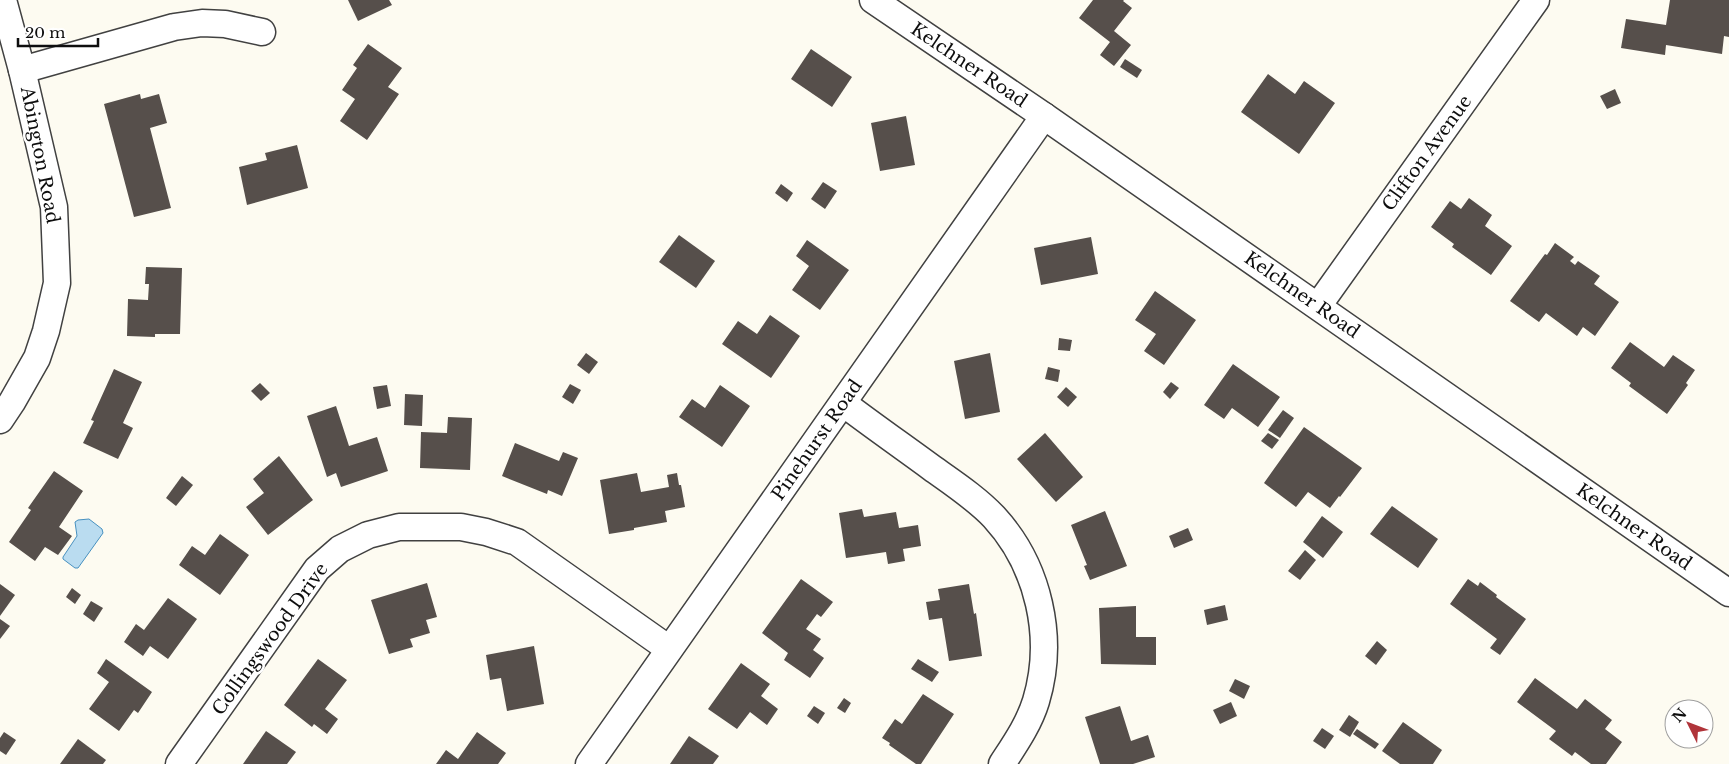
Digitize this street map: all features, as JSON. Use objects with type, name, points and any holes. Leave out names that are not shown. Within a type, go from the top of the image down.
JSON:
[{"type":"street","name":"Abington Road","points":[[0,420],[37,358],[46,331],[57,283],[54,207],[22,70],[3,0]]},
{"type":"street","name":"Kelchner Road","points":[[873,0],[1044,116],[1729,593]]},
{"type":"street","name":"Clifton Avenue","points":[[1318,306],[1536,0]]},
{"type":"street","points":[[22,70],[174,27],[202,23],[225,24],[262,32]]},
{"type":"street","name":"Pinehurst Road","points":[[589,764],[1044,116]]},
{"type":"street","points":[[843,403],[970,495],[994,517],[1009,537],[1029,572],[1040,604],[1044,636],[1042,669],[1036,701],[1026,724],[1002,764]]},
{"type":"street","name":"Collingswood Drive","points":[[179,764],[317,569],[340,549],[368,535],[399,527],[460,526],[516,542],[670,649]]},
{"type":"water","points":[[89,519],[102,529],[103,533],[78,568],[75,568],[63,557],[77,536],[75,522]]},
{"type":"building","points":[[348,0],[389,0],[392,5],[358,21]]},
{"type":"building","points":[[1093,0],[1124,0],[1132,8],[1114,31],[1131,45],[1114,66],[1100,55],[1110,42],[1079,18]]},
{"type":"building","points":[[1670,0],[1729,0],[1729,37],[1724,36],[1722,54],[1666,45],[1665,55],[1621,48],[1626,19],[1666,25]]},
{"type":"building","points":[[368,44],[402,68],[388,87],[399,94],[367,140],[340,121],[355,99],[342,90],[357,68],[353,65]]},
{"type":"building","points":[[811,49],[852,77],[832,107],[791,79]]},
{"type":"building","points":[[1125,59],[1142,70],[1137,78],[1120,67]]},
{"type":"building","points":[[1268,74],[1295,94],[1304,81],[1335,103],[1299,154],[1241,112]]},
{"type":"building","points":[[1615,89],[1621,103],[1607,109],[1600,96]]},
{"type":"building","points":[[140,94],[141,99],[159,94],[167,123],[150,128],[171,208],[134,217],[104,104]]},
{"type":"building","points":[[906,116],[915,165],[880,171],[871,123]]},
{"type":"building","points":[[297,145],[308,188],[247,205],[239,167],[267,160],[265,153]]},
{"type":"building","points":[[823,182],[837,191],[825,209],[811,199]]},
{"type":"building","points":[[781,184],[793,193],[787,202],[775,193]]},
{"type":"building","points":[[1469,198],[1492,215],[1485,226],[1512,246],[1491,275],[1452,247],[1454,244],[1431,227],[1450,201],[1461,209]]},
{"type":"building","points":[[679,235],[715,261],[696,288],[659,262]]},
{"type":"building","points":[[1091,237],[1098,274],[1041,285],[1034,248]]},
{"type":"building","points":[[807,240],[849,270],[820,310],[792,290],[809,266],[796,256]]},
{"type":"building","points":[[1555,243],[1574,257],[1570,261],[1575,265],[1578,261],[1600,276],[1594,284],[1619,302],[1595,336],[1583,327],[1577,336],[1546,313],[1539,322],[1510,301]]},
{"type":"building","points":[[146,267],[182,268],[180,334],[155,334],[155,337],[127,336],[128,299],[148,300],[149,284],[145,284]]},
{"type":"building","points":[[1155,291],[1196,320],[1164,365],[1144,351],[1156,334],[1135,320]]},
{"type":"building","points":[[770,315],[800,336],[771,378],[722,344],[738,321],[757,334]]},
{"type":"building","points":[[1059,338],[1072,340],[1070,351],[1058,350]]},
{"type":"building","points":[[1630,342],[1664,367],[1673,355],[1695,370],[1686,383],[1688,385],[1667,414],[1629,386],[1631,383],[1611,368]]},
{"type":"building","points":[[586,353],[598,362],[589,374],[577,365]]},
{"type":"building","points":[[990,353],[1000,412],[965,419],[954,361]]},
{"type":"building","points":[[1233,364],[1280,397],[1258,427],[1232,408],[1224,419],[1204,405]]},
{"type":"building","points":[[1048,367],[1060,370],[1058,382],[1045,379]]},
{"type":"building","points":[[114,369],[142,382],[123,423],[133,428],[118,459],[83,443],[94,421],[91,420]]},
{"type":"building","points":[[1171,382],[1179,388],[1170,399],[1163,392]]},
{"type":"building","points":[[260,383],[270,393],[261,401],[251,391]]},
{"type":"building","points":[[570,384],[581,390],[573,404],[562,397]]},
{"type":"building","points":[[387,385],[391,406],[377,409],[373,387]]},
{"type":"building","points":[[720,385],[750,406],[722,447],[679,417],[692,399],[705,408]]},
{"type":"building","points":[[1066,387],[1077,397],[1068,407],[1057,397]]},
{"type":"building","points":[[405,394],[423,395],[422,426],[404,425]]},
{"type":"building","points":[[336,406],[349,446],[377,437],[388,471],[341,487],[336,473],[327,477],[307,416]]},
{"type":"building","points":[[1283,410],[1294,418],[1280,438],[1268,430]]},
{"type":"building","points":[[448,417],[472,418],[470,470],[420,468],[421,432],[447,433]]},
{"type":"building","points":[[1304,427],[1362,468],[1330,508],[1308,492],[1296,507],[1264,483]]},
{"type":"building","points":[[1045,433],[1083,477],[1056,502],[1017,459]]},
{"type":"building","points":[[1268,433],[1279,440],[1272,449],[1261,441]]},
{"type":"building","points":[[515,443],[559,461],[563,452],[578,458],[562,496],[548,490],[547,494],[502,476]]},
{"type":"building","points":[[279,456],[313,500],[268,535],[246,507],[264,493],[253,479]]},
{"type":"building","points":[[54,471],[83,491],[59,527],[72,536],[58,555],[45,547],[35,561],[9,542],[31,510],[28,508]]},
{"type":"building","points":[[637,473],[641,492],[669,487],[667,475],[677,473],[685,507],[665,511],[667,522],[609,534],[600,480]]},
{"type":"building","points":[[182,476],[193,485],[176,506],[166,498]]},
{"type":"building","points":[[1392,506],[1438,539],[1418,568],[1370,534]]},
{"type":"building","points":[[862,509],[864,517],[896,512],[899,528],[918,525],[921,546],[903,549],[905,561],[888,564],[886,552],[846,558],[839,513]]},
{"type":"building","points":[[1105,511],[1127,566],[1090,580],[1084,566],[1087,565],[1071,525]]},
{"type":"building","points":[[1322,516],[1343,532],[1323,558],[1303,542]]},
{"type":"building","points":[[1188,528],[1193,540],[1174,548],[1169,536]]},
{"type":"building","points":[[220,534],[249,555],[220,595],[179,565],[192,546],[205,555]]},
{"type":"building","points":[[1305,550],[1316,560],[1300,580],[1288,571]]},
{"type":"building","points":[[801,579],[833,602],[821,617],[817,614],[806,629],[821,639],[813,650],[824,658],[810,678],[784,660],[788,653],[762,633]]},
{"type":"building","points":[[1468,579],[1478,586],[1480,582],[1497,595],[1496,597],[1526,619],[1500,655],[1490,648],[1497,639],[1450,604]]},
{"type":"building","points":[[427,583],[437,617],[426,620],[430,633],[410,639],[413,647],[389,654],[371,600]]},
{"type":"building","points":[[0,584],[15,595],[0,616]]},
{"type":"building","points":[[969,584],[974,614],[976,613],[982,656],[949,661],[942,618],[929,620],[926,602],[940,600],[938,589]]},
{"type":"building","points":[[72,588],[81,595],[75,604],[66,597]]},
{"type":"building","points":[[168,598],[197,619],[168,659],[150,646],[143,656],[124,642],[136,624],[144,630]]},
{"type":"building","points":[[91,601],[103,608],[94,622],[83,614]]},
{"type":"building","points":[[1225,605],[1228,620],[1207,625],[1204,610]]},
{"type":"building","points":[[1136,606],[1136,637],[1156,637],[1156,665],[1101,664],[1099,608]]},
{"type":"building","points":[[0,619],[10,626],[0,639]]},
{"type":"building","points":[[1377,641],[1387,650],[1376,665],[1365,656]]},
{"type":"building","points":[[534,646],[544,704],[507,711],[501,678],[490,680],[486,655]]},
{"type":"building","points":[[106,659],[152,692],[138,713],[134,710],[119,731],[89,709],[109,682],[97,673]]},
{"type":"building","points":[[318,659],[347,680],[325,709],[338,719],[327,734],[314,724],[312,727],[284,705]]},
{"type":"building","points":[[918,659],[939,672],[932,682],[911,669]]},
{"type":"building","points":[[741,663],[770,684],[761,696],[778,709],[767,725],[750,712],[737,729],[708,709]]},
{"type":"building","points":[[1535,678],[1577,709],[1585,699],[1612,720],[1605,729],[1622,742],[1606,764],[1591,764],[1575,752],[1572,756],[1549,739],[1556,731],[1517,702]]},
{"type":"building","points":[[1235,679],[1250,686],[1244,699],[1229,691]]},
{"type":"building","points":[[923,694],[954,714],[921,764],[916,764],[882,738],[895,719],[902,724]]},
{"type":"building","points":[[844,698],[851,703],[845,713],[837,708]]},
{"type":"building","points":[[1231,702],[1237,716],[1220,724],[1213,710]]},
{"type":"building","points":[[814,706],[825,713],[818,724],[807,716]]},
{"type":"building","points":[[1120,706],[1131,741],[1148,735],[1155,757],[1133,764],[1100,764],[1085,717]]},
{"type":"building","points":[[1349,715],[1359,722],[1350,737],[1339,730]]},
{"type":"building","points":[[1403,722],[1442,750],[1433,764],[1400,764],[1382,751]]},
{"type":"building","points":[[1322,728],[1334,736],[1325,749],[1313,741]]},
{"type":"building","points":[[1357,729],[1379,744],[1375,749],[1353,734]]},
{"type":"building","points":[[266,731],[296,752],[287,764],[243,764]]},
{"type":"building","points":[[4,732],[16,740],[6,755],[0,751],[0,738]]},
{"type":"building","points":[[477,732],[506,753],[498,764],[436,764],[446,750],[458,759]]},
{"type":"building","points":[[689,736],[719,756],[713,764],[670,764]]},
{"type":"building","points":[[78,739],[106,760],[103,764],[60,764]]}]
